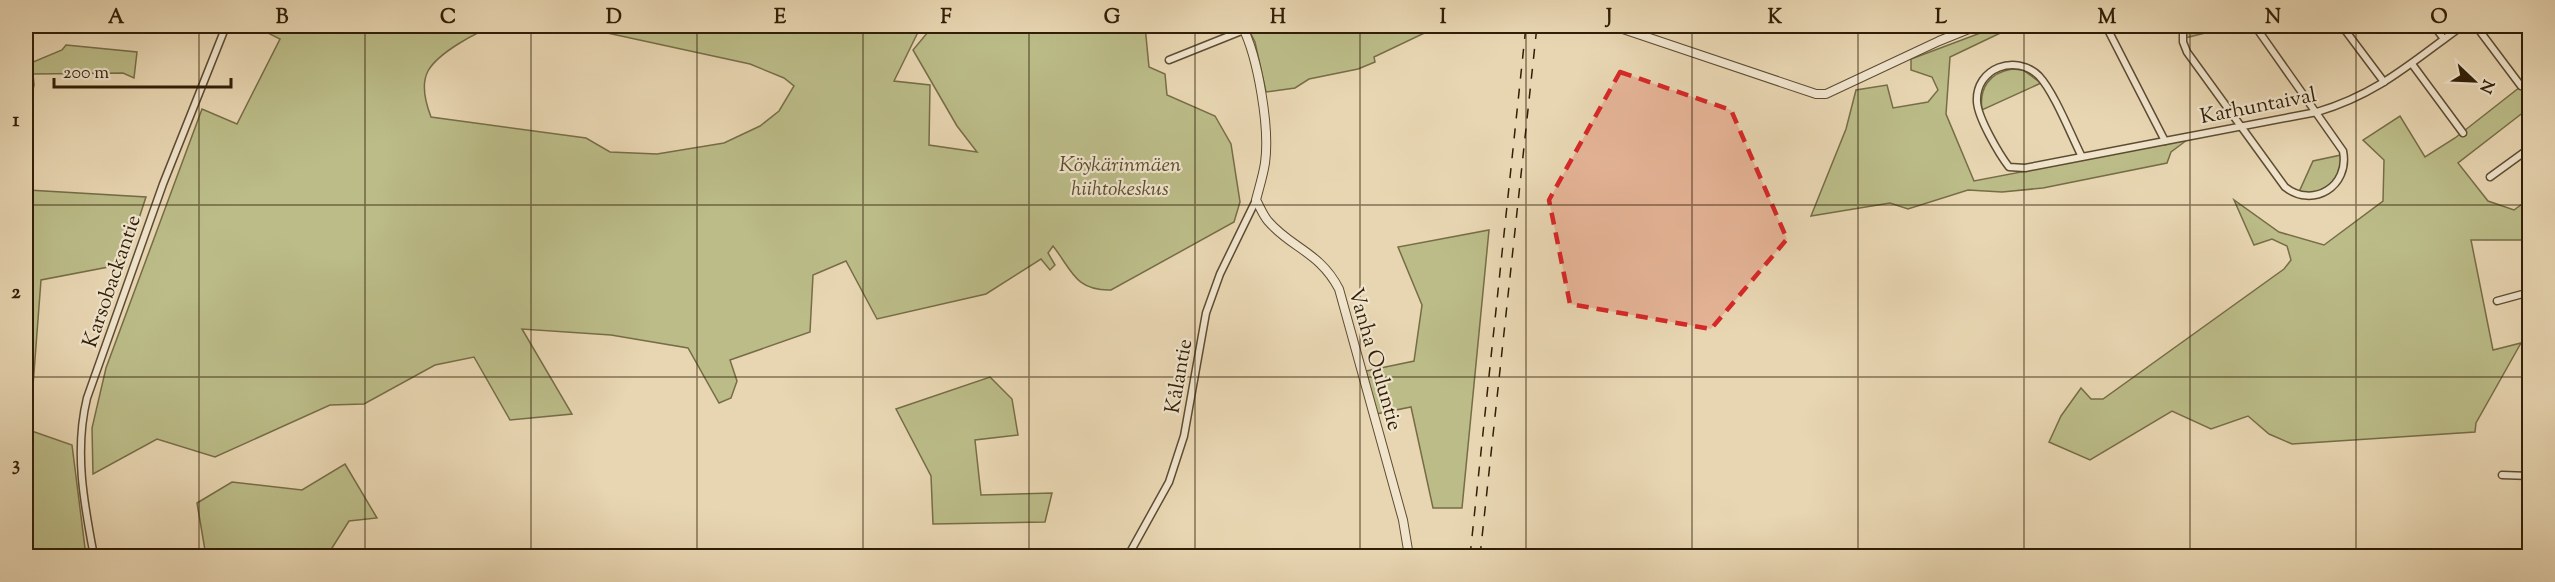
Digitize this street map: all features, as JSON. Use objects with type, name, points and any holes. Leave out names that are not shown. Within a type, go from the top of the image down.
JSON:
[{"type":"street","name":"Karsobackantie","points":[[94,556],[80,469],[81,428],[85,406],[163,184],[226,26]]},
{"type":"street","points":[[1614,26],[1816,94],[1826,94],[1929,45],[1976,26]]},
{"type":"street","points":[[2106,26],[2165,141]]},
{"type":"street","points":[[2183,26],[2183,42],[2187,52],[2285,187],[2300,195],[2316,196],[2327,192],[2342,174],[2344,163],[2341,146],[2255,26]]},
{"type":"street","points":[[2342,26],[2384,82]]},
{"type":"street","points":[[2434,26],[2444,39]]},
{"type":"street","name":"Karhuntaival","points":[[2082,157],[2038,75],[2029,69],[2013,64],[2001,65],[1987,75],[1978,89],[1978,106],[2009,167],[2025,168],[2317,112],[2354,99],[2384,82],[2462,26]]},
{"type":"street","points":[[2476,26],[2521,86]]},
{"type":"street","points":[[1168,60],[1243,28],[1256,61],[1265,139],[1265,162],[1256,200]]},
{"type":"street","points":[[2412,63],[2463,133]]},
{"type":"street","points":[[2490,177],[2529,148]]},
{"type":"street","name":"Kålantie","points":[[1128,556],[1168,482],[1184,436],[1206,313],[1220,274],[1256,200]]},
{"type":"street","name":"Vanha Ouluntie","points":[[1256,200],[1268,221],[1317,259],[1332,274],[1339,289],[1403,520],[1409,556]]},
{"type":"street","points":[[2497,301],[2529,292]]},
{"type":"street","points":[[2502,475],[2529,476]]},
{"type":"highlighted area","points":[[1620,72],[1731,110],[1787,239],[1711,329],[1570,304],[1549,200]]},
{"type":"green space","name":"Köykärinmäen hiihtokeskus","points":[[254,26],[495,26],[458,44],[440,57],[428,71],[425,88],[431,117],[586,138],[610,152],[657,154],[724,143],[760,126],[779,111],[794,86],[784,78],[750,64],[575,26],[921,26],[894,81],[930,85],[929,145],[977,152],[957,126],[913,50],[933,26],[1145,26],[1149,67],[1165,74],[1167,95],[1215,116],[1231,144],[1240,202],[1234,222],[1111,290],[1089,287],[1082,283],[1070,271],[1053,246],[1048,253],[1055,265],[1050,270],[1041,259],[986,294],[877,319],[846,261],[813,275],[810,332],[730,360],[737,381],[731,398],[719,403],[688,348],[611,335],[522,329],[572,414],[510,420],[474,357],[435,365],[364,404],[330,405],[215,457],[157,439],[93,474],[92,428],[106,368],[202,109],[237,124],[280,39]]},
{"type":"green space","points":[[1247,26],[1363,26],[1370,29],[1372,26],[1434,26],[1433,29],[1374,57],[1375,62],[1358,69],[1309,79],[1295,88],[1266,92],[1255,42]]},
{"type":"green space","points":[[1999,26],[2015,26],[1950,57],[1946,114],[1974,181],[2187,140],[2171,152],[2167,163],[2043,188],[2002,192],[1968,190],[1908,209],[1890,203],[1811,216],[1846,129],[1856,90],[1887,85],[1893,108],[1928,102],[1938,90],[1932,77],[1911,70],[1911,59]]},
{"type":"green space","points":[[2185,26],[2222,26],[2217,30],[2185,38]]},
{"type":"green space","points":[[66,45],[137,52],[134,78],[123,73],[33,74],[34,85],[29,108],[26,108],[26,65],[62,50]]},
{"type":"green space","points":[[2012,69],[2023,70],[2041,83],[1982,110],[1982,95],[1987,83],[1997,74]]},
{"type":"green space","points":[[2529,80],[2529,108],[2458,163],[2488,201],[2514,210],[2529,199],[2529,240],[2471,240],[2493,350],[2521,343],[2476,423],[2475,432],[2292,444],[2269,434],[2248,416],[2211,429],[2172,411],[2090,460],[2049,442],[2061,416],[2081,388],[2091,399],[2103,399],[2284,269],[2291,260],[2287,246],[2272,239],[2254,245],[2234,200],[2279,232],[2324,245],[2383,201],[2384,160],[2363,140],[2400,116],[2425,157],[2455,138]]},
{"type":"green space","points":[[2341,155],[2339,172],[2330,185],[2316,192],[2299,192],[2313,161]]},
{"type":"green space","points":[[26,181],[28,190],[146,197],[124,264],[41,280],[32,399],[26,422]]},
{"type":"green space","points":[[1489,230],[1462,508],[1433,508],[1411,407],[1376,414],[1366,371],[1414,361],[1422,305],[1398,247]]},
{"type":"green space","points":[[990,377],[1012,399],[1018,435],[975,440],[981,495],[1052,493],[1045,522],[933,524],[931,476],[896,409]]},
{"type":"green space","points":[[26,429],[72,445],[86,556],[26,556]]},
{"type":"green space","points":[[345,464],[377,518],[349,521],[327,556],[206,556],[197,503],[232,482],[302,490]]},
{"type":"railway","points":[[1470,556],[1526,26]]},
{"type":"railway","points":[[1480,556],[1537,26]]}]
